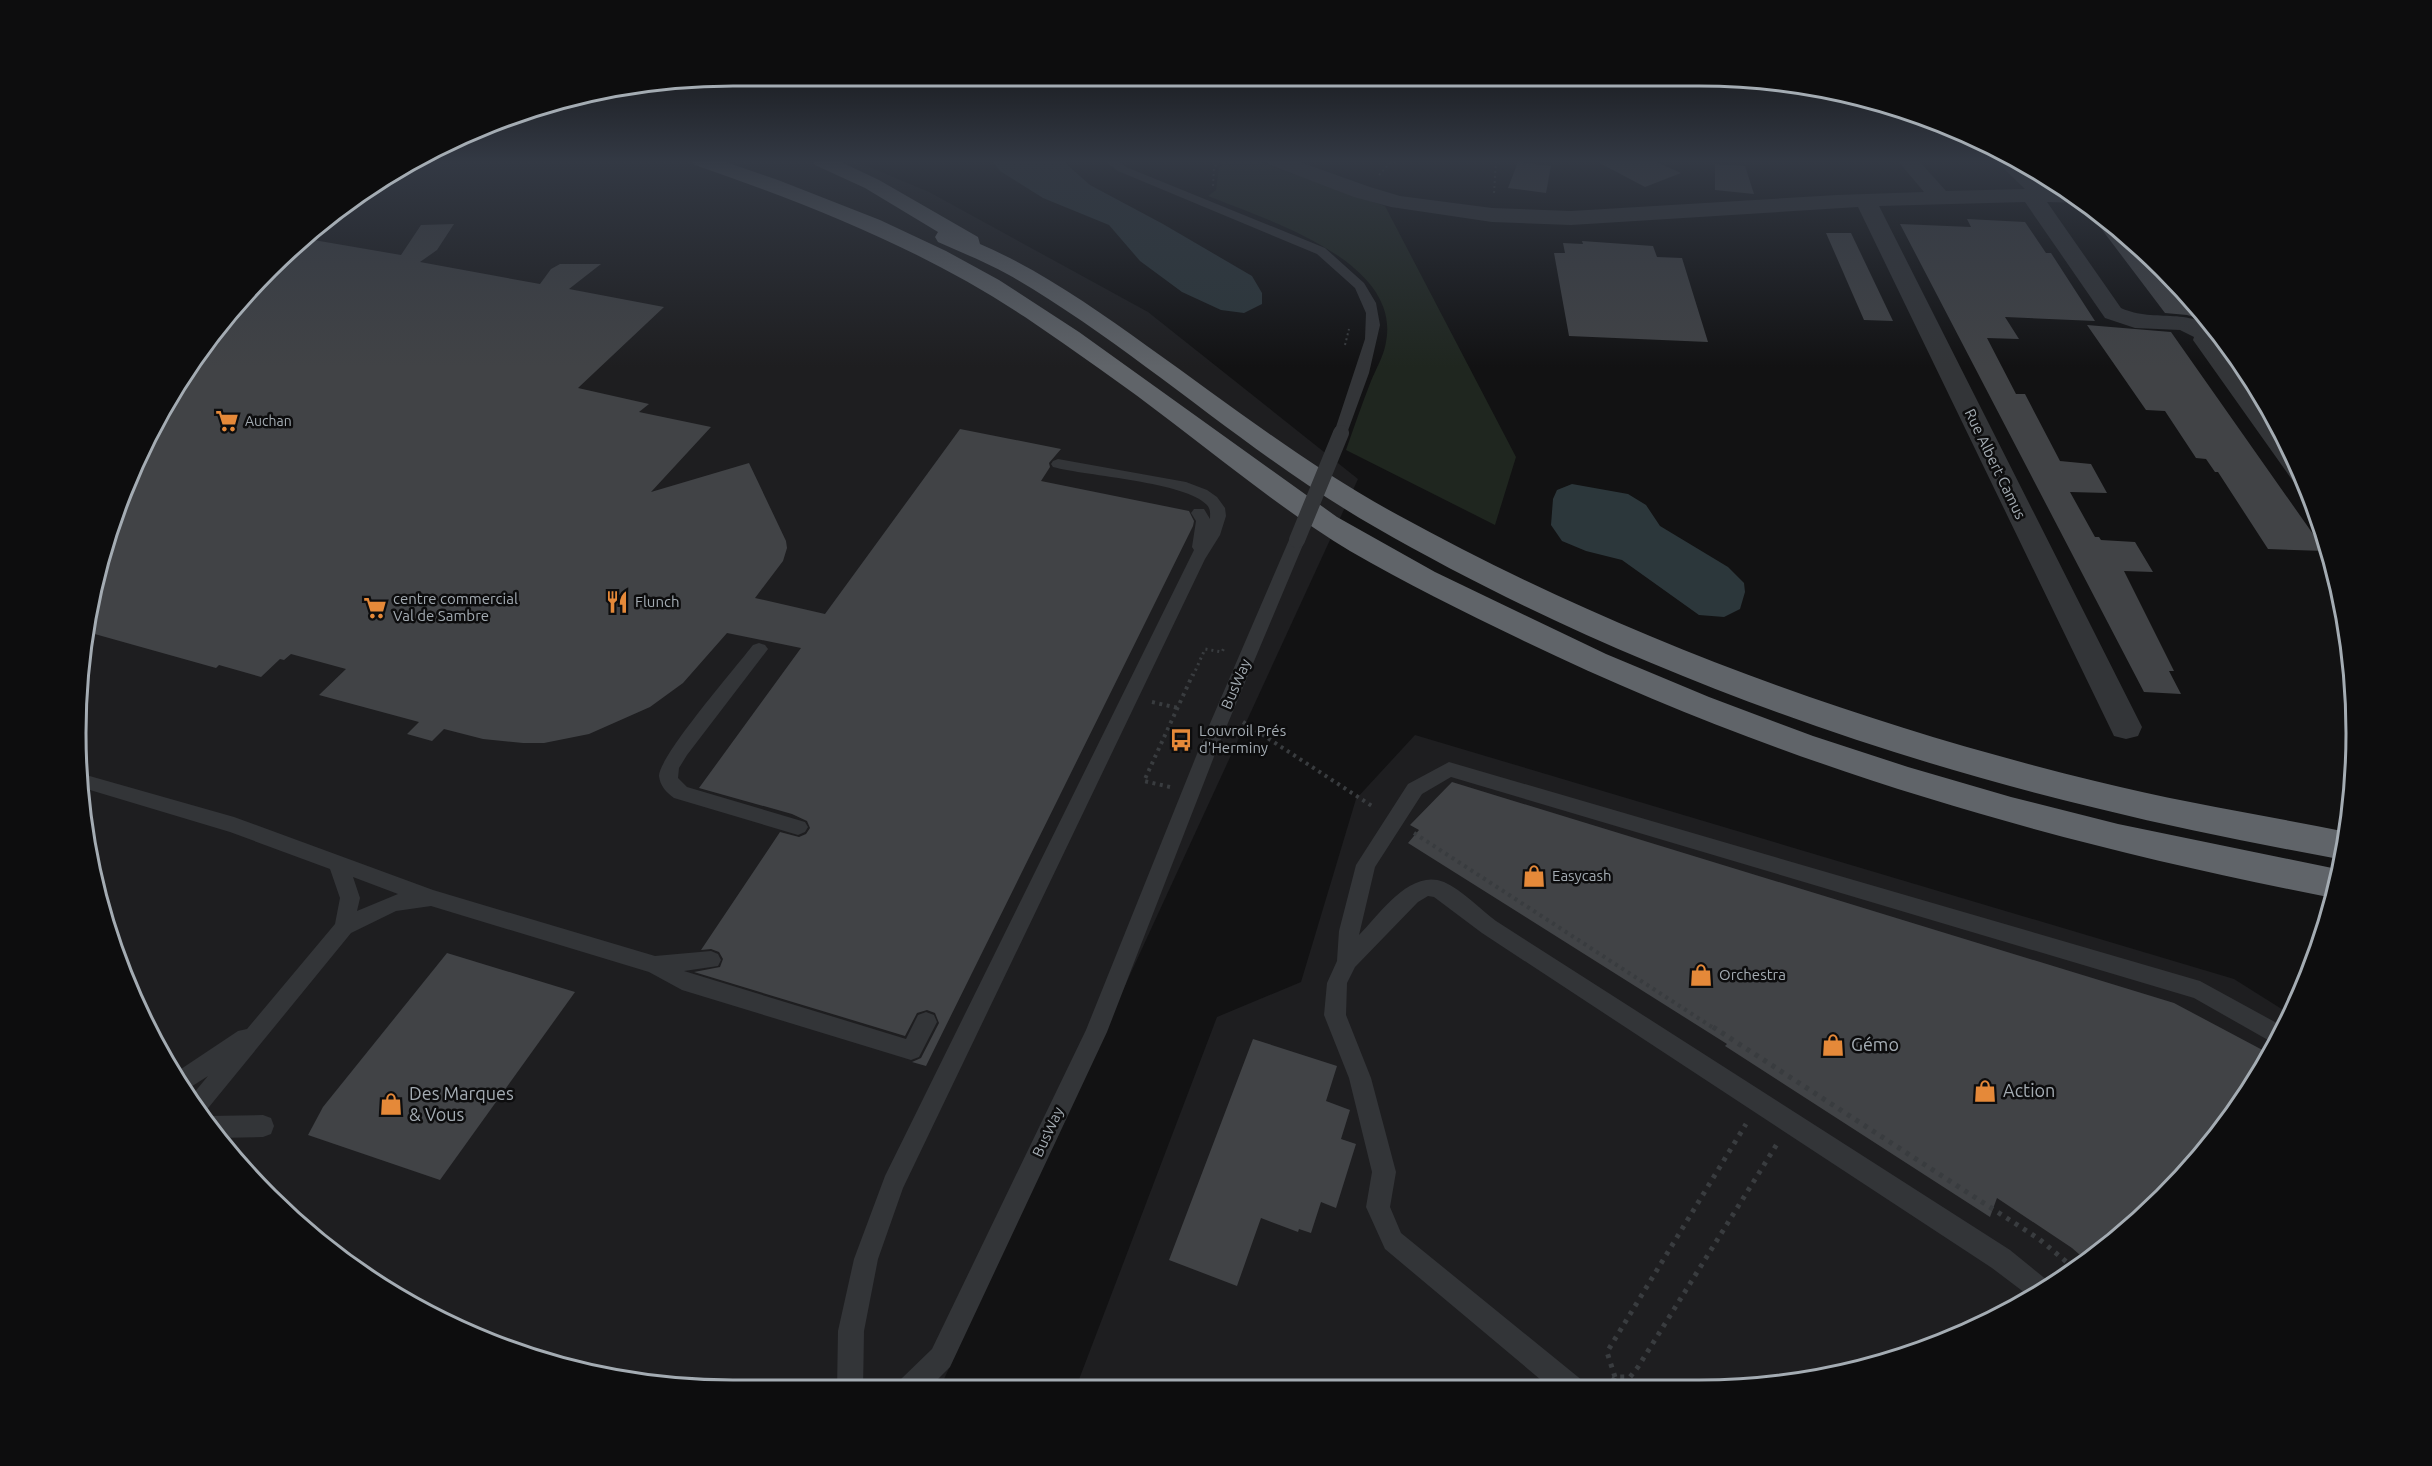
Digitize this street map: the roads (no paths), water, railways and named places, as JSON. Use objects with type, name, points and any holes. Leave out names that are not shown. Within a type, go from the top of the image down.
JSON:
[{"type":"highway","points":[[879,229],[966,271],[1053,325],[1132,380],[1284,494],[1356,542],[1575,655],[1723,716],[1912,782],[2022,815],[2130,843],[2328,882]]},
{"type":"highway","points":[[928,229],[1020,272]]},
{"type":"highway","points":[[949,229],[1020,272],[1161,366],[1309,473],[1386,521],[1593,625],[1751,690],[1903,742],[2037,781],[2149,808],[2268,833],[2336,844]]},
{"type":"street","name":"Rue Albert Camus","points":[[1880,229],[2126,727]]},
{"type":"street","points":[[2059,229],[2112,313],[2129,320],[2194,324],[2205,330]]},
{"type":"street","points":[[2210,335],[2205,340],[2273,434]]},
{"type":"lane","name":"BusWay","points":[[918,1380],[941,1358],[1096,1032],[1208,749],[1341,433],[1373,335],[1373,314],[1364,293],[1348,272],[1321,251],[1270,229]]},
{"type":"lane","points":[[850,1380],[851,1331],[866,1259],[894,1184],[1197,558],[1215,531],[1220,515],[1215,503],[1204,494],[1186,487],[1058,464]]},
{"type":"lane","points":[[1197,558],[1204,532],[1204,521],[1199,513]]},
{"type":"lane","points":[[759,649],[681,750],[670,766],[668,777],[672,787],[681,793],[798,828]]},
{"type":"lane","points":[[1347,961],[1349,931],[1366,865],[1415,789],[1449,769],[2200,990],[2273,1032]]},
{"type":"lane","points":[[88,782],[234,825],[431,898],[655,965],[682,981],[911,1050],[926,1022]]},
{"type":"lane","points":[[338,863],[350,898],[344,927]]},
{"type":"lane","points":[[1562,1380],[1393,1241],[1378,1207],[1384,1172],[1363,1088],[1335,1015],[1337,982],[1347,961],[1411,896],[1425,887],[1439,889],[1490,927],[1775,1119],[2001,1259],[2035,1286]]},
{"type":"lane","points":[[201,1102],[344,927],[393,903],[431,898]]},
{"type":"lane","points":[[655,965],[711,960]]},
{"type":"lane","points":[[186,1079],[267,1022]]},
{"type":"lane","points":[[219,1127],[263,1126]]},
{"type":"place","name":"Auchan","points":[[227,421]]},
{"type":"place","name":"Flunch","points":[[617,602]]},
{"type":"place","name":"centre commercial Val de Sambre","points":[[375,608]]},
{"type":"place","name":"Louvroil Prés d'Herminy","points":[[1181,740]]},
{"type":"place","name":"Easycash","points":[[1534,876]]},
{"type":"place","name":"Orchestra","points":[[1701,975]]},
{"type":"place","name":"Gémo","points":[[1833,1045]]},
{"type":"place","name":"Action","points":[[1985,1091]]},
{"type":"place","name":"Des Marques & Vous","points":[[391,1104]]}]
